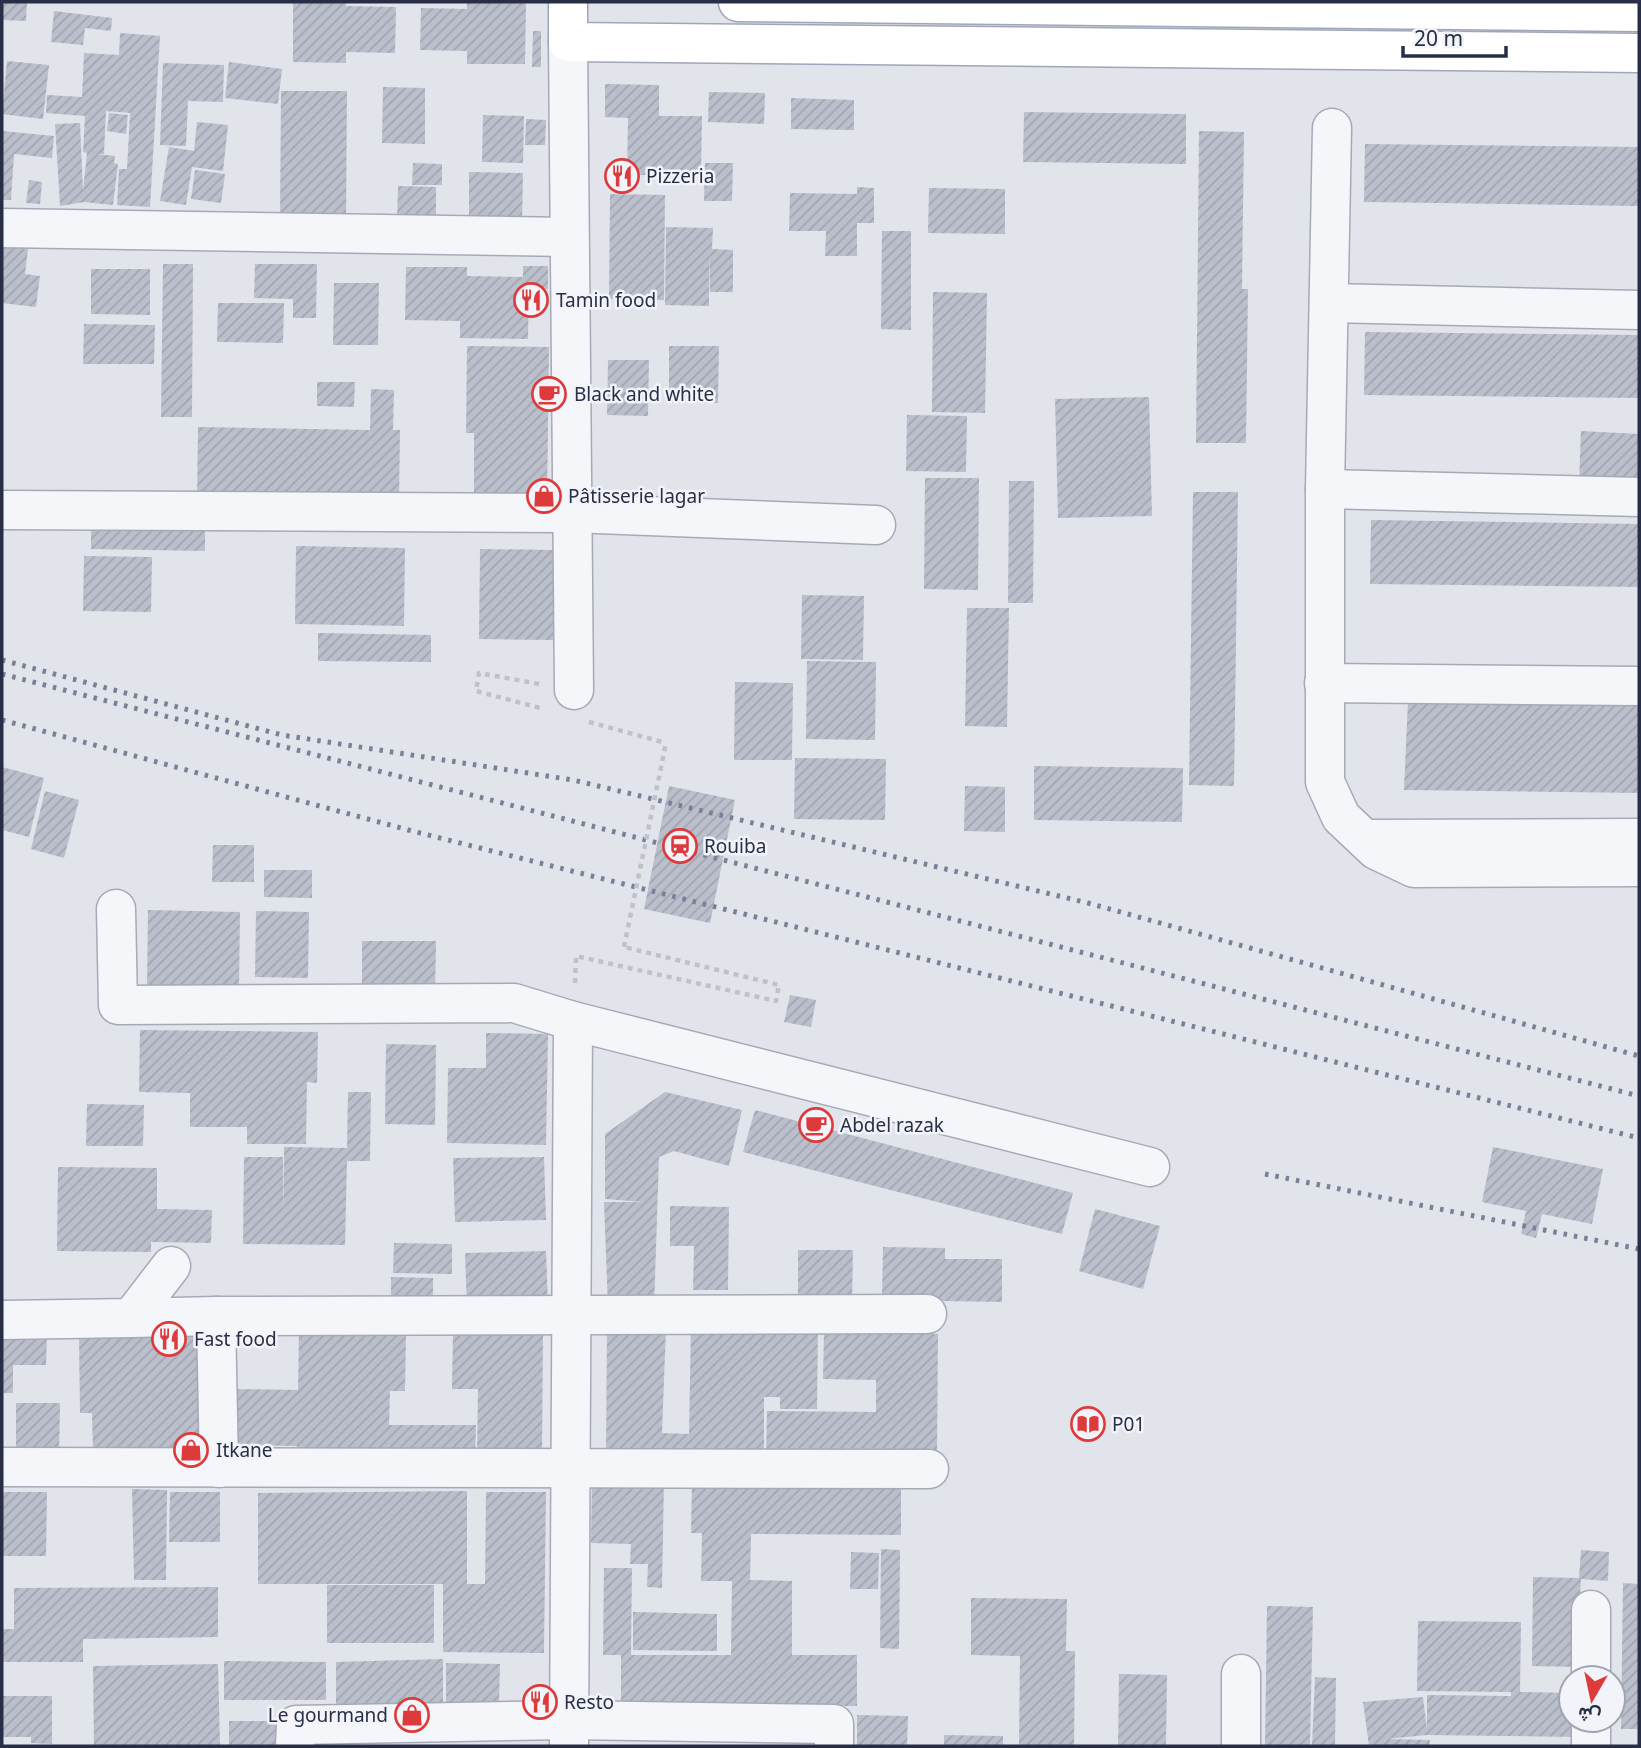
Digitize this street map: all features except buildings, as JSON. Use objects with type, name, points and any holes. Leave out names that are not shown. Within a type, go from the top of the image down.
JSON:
[{"type":"main road","points":[[568,2],[568,42],[1639,53]]},
{"type":"main road","points":[[738,2],[1290,5],[1639,12]]},
{"type":"street","points":[[568,42],[574,690]]},
{"type":"street","points":[[1332,128],[1325,489],[1325,782],[1341,817],[1364,839],[1376,850],[1415,868],[1639,867]]},
{"type":"street","points":[[2,228],[569,237]]},
{"type":"street","points":[[1329,303],[1639,310]]},
{"type":"street","points":[[1325,489],[1639,497]]},
{"type":"street","points":[[2,510],[571,513],[876,525]]},
{"type":"street","points":[[1324,683],[1639,686]]},
{"type":"street","points":[[1364,839],[1639,838]]},
{"type":"street","points":[[116,909],[118,1005],[514,1003],[573,1021],[1150,1167]]},
{"type":"street","points":[[569,1733],[568,1469],[573,1021]]},
{"type":"street","points":[[131,1318],[171,1266]]},
{"type":"street","points":[[2,1320],[216,1316],[927,1314]]},
{"type":"street","points":[[216,1316],[219,1468]]},
{"type":"street","points":[[2,1467],[929,1469]]},
{"type":"street","points":[[1591,1610],[1591,1664]]},
{"type":"street","points":[[1241,1674],[1241,1746]]},
{"type":"street","points":[[295,1746],[296,1726],[569,1733],[834,1724],[834,1746]]},
{"type":"path","points":[[479,673],[574,690]]},
{"type":"path","points":[[573,1021],[576,956],[776,1001],[779,985],[624,947],[666,743]]},
{"type":"railway","points":[[2,660],[282,735],[573,780],[1088,903],[1639,1056]]},
{"type":"railway","points":[[2,674],[1639,1096]]},
{"type":"railway","points":[[2,720],[412,831],[1639,1138]]},
{"type":"railway","points":[[1265,1174],[1639,1249]]},
{"type":"place","name":"Pizzeria","points":[[622,176]]},
{"type":"place","name":"Tamin food","points":[[531,300]]},
{"type":"place","name":"Black and white","points":[[549,394]]},
{"type":"place","name":"Pâtisserie lagar","points":[[544,496]]},
{"type":"place","name":"Rouiba","points":[[680,846]]},
{"type":"place","name":"Abdel razak","points":[[816,1125]]},
{"type":"place","name":"Fast food","points":[[169,1339]]},
{"type":"place","name":"P01","points":[[1088,1424]]},
{"type":"place","name":"Itkane","points":[[191,1450]]},
{"type":"place","name":"Resto","points":[[540,1702]]},
{"type":"place","name":"Le gourmand","points":[[412,1715]]}]
